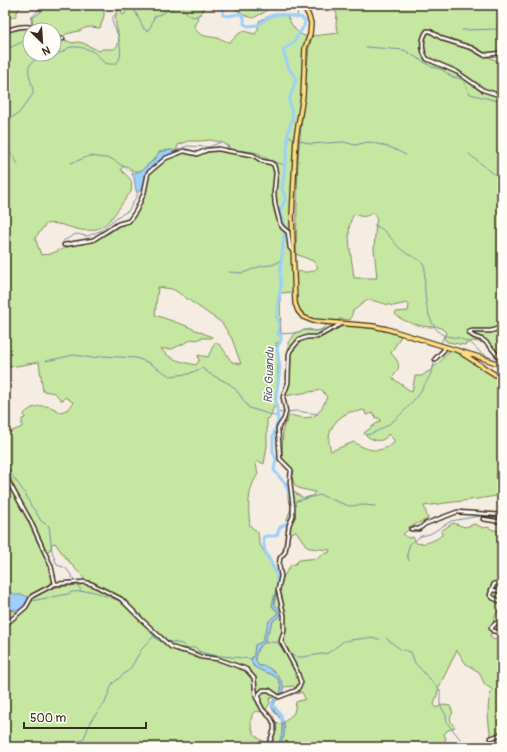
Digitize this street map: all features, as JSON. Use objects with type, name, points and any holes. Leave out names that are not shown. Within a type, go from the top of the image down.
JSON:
[{"type":"main road","points":[[244,5],[259,8],[268,5]]},
{"type":"main road","points":[[300,5],[308,14],[311,23],[306,48],[303,96],[296,138],[292,217],[295,303],[298,311],[303,317],[313,321],[373,326],[479,356],[502,365]]},
{"type":"main road","points":[[451,348],[469,356],[502,379]]},
{"type":"main road","points":[[494,374],[489,367],[490,364],[495,363]]},
{"type":"street","points":[[5,31],[22,26]]},
{"type":"street","points":[[500,53],[484,55],[469,47],[443,39],[430,30],[427,31],[423,38],[423,48],[427,59],[458,73],[483,90],[502,96]]},
{"type":"street","points":[[64,245],[93,240],[118,224],[129,221],[136,211],[144,193],[148,173],[164,159],[184,151],[197,154],[213,149],[219,149],[228,152],[253,155],[260,160],[274,165],[276,173],[274,193],[280,224],[288,232],[290,248],[293,251]]},
{"type":"street","points":[[259,703],[259,694],[263,690],[269,690],[278,696],[297,690],[301,683],[297,671],[282,643],[284,615],[278,590],[281,576],[279,559],[285,551],[293,512],[290,482],[291,471],[290,468],[280,459],[278,436],[278,428],[284,419],[286,412],[283,397],[288,383],[290,351],[302,339],[317,337],[341,324]]},
{"type":"street","points":[[502,327],[491,331],[472,330],[469,332],[471,336],[486,343],[502,360]]},
{"type":"street","points":[[435,359],[444,350],[444,347]]},
{"type":"street","points":[[5,469],[7,471],[6,474],[8,481],[30,520],[51,566],[55,584]]},
{"type":"street","points":[[411,529],[419,529],[424,524],[431,521],[460,512],[502,515]]},
{"type":"street","points":[[483,519],[501,521],[498,514]]},
{"type":"street","points":[[5,625],[26,608],[32,596],[55,584],[84,582],[92,584],[121,599],[143,622],[171,647],[201,657],[218,659],[243,667],[249,672],[254,678],[255,695],[274,724],[274,730],[268,747]]},
{"type":"street","points":[[502,582],[495,583],[491,590],[490,596],[502,602]]},
{"type":"street","points":[[491,590],[502,591]]},
{"type":"street","points":[[502,623],[496,623],[491,628],[493,631],[502,633]]},
{"type":"street","points":[[491,738],[502,732]]},
{"type":"green space","points":[[5,5],[23,5],[18,10],[16,16],[5,19]]},
{"type":"green space","points":[[32,5],[106,5],[100,28],[85,28],[66,34],[62,38],[62,22],[32,22],[32,18],[41,12]]},
{"type":"green space","points":[[129,5],[204,5],[201,13],[197,16],[198,20],[194,25],[195,29],[200,34],[219,38],[228,42],[232,41],[243,31],[255,34],[258,30],[259,21],[272,15],[279,14],[286,15],[298,32],[309,37],[295,156],[293,292],[280,293],[281,341],[276,343],[279,358],[276,404],[270,418],[267,419],[267,446],[264,464],[258,461],[256,464],[258,474],[254,480],[249,499],[250,526],[258,532],[259,543],[275,570],[277,586],[272,606],[278,613],[269,621],[262,642],[255,645],[254,655],[252,657],[253,666],[272,674],[279,680],[281,685],[281,692],[279,695],[269,699],[270,703],[266,711],[258,697],[256,678],[247,669],[208,654],[174,647],[120,597],[108,592],[95,583],[88,583],[55,543],[52,544],[50,550],[45,552],[9,473],[5,468],[5,434],[22,427],[22,419],[25,418],[24,414],[32,408],[41,406],[51,407],[59,412],[64,411],[70,408],[73,402],[65,397],[61,400],[55,393],[43,391],[39,362],[5,368],[5,31],[22,27],[22,62],[62,62],[62,39],[73,43],[83,43],[99,51],[103,49],[114,49],[119,41],[115,19],[116,14],[119,9],[122,10],[122,14],[124,15]],"holes":[[[210,140],[221,142],[229,146],[225,150],[199,154],[176,154],[166,158],[147,173],[146,194],[131,221],[93,241],[70,246],[50,254],[41,255],[35,238],[46,224],[57,224],[87,230],[96,229],[103,226],[110,220],[131,192],[132,184],[129,177],[121,170],[123,166],[127,166],[134,171],[140,171],[163,151],[176,151],[178,145],[189,141]],[[158,287],[176,291],[222,323],[232,339],[241,364],[232,362],[218,343],[215,342],[208,357],[198,355],[199,361],[196,365],[177,360],[164,353],[161,349],[172,349],[193,339],[196,340],[212,337],[155,315]]]},
{"type":"green space","points":[[231,5],[242,5],[255,10],[268,8],[265,12],[253,18],[244,15]]},
{"type":"green space","points":[[334,5],[502,5],[502,53],[486,56],[502,63],[502,326],[500,327],[502,331],[502,360],[486,343],[473,341],[464,345],[448,342],[444,338],[446,332],[436,326],[422,326],[401,319],[395,314],[396,312],[408,311],[409,305],[407,303],[393,306],[371,300],[366,301],[353,311],[350,320],[339,319],[337,322],[313,319],[305,316],[300,311],[296,296],[296,271],[311,272],[318,267],[313,261],[296,254],[298,156],[309,48],[312,36],[339,33],[336,25],[337,13],[332,9]],"holes":[[[373,212],[377,220],[374,249],[377,278],[354,278],[349,235],[351,219],[355,214],[364,216]]]},
{"type":"green space","points":[[327,324],[377,329],[401,336],[391,353],[397,360],[399,366],[392,378],[412,392],[415,376],[422,376],[432,370],[433,367],[438,364],[450,350],[464,356],[502,380],[502,495],[424,506],[428,519],[416,524],[403,534],[408,538],[413,537],[416,543],[422,543],[433,541],[442,535],[441,531],[453,523],[465,527],[475,524],[483,528],[488,527],[493,530],[502,531],[502,549],[499,550],[502,559],[502,583],[500,584],[497,600],[502,599],[502,609],[495,617],[490,637],[492,639],[502,641],[502,743],[492,744],[488,709],[492,689],[485,685],[479,672],[466,664],[457,650],[439,687],[434,705],[436,708],[443,705],[450,706],[453,713],[451,720],[455,727],[444,734],[446,739],[440,747],[280,747],[284,736],[284,722],[294,713],[296,702],[305,699],[302,692],[297,694],[294,686],[283,687],[275,672],[266,667],[260,666],[256,662],[255,657],[258,648],[265,642],[273,621],[280,616],[274,603],[280,582],[291,565],[295,564],[299,560],[318,558],[325,553],[329,553],[330,550],[307,547],[296,531],[291,533],[287,518],[291,506],[284,481],[295,492],[304,498],[312,496],[315,492],[295,486],[292,478],[294,471],[283,462],[282,458],[283,428],[290,415],[304,418],[313,416],[321,410],[327,397],[322,390],[284,396],[289,381],[291,359],[288,342],[293,337],[294,333],[309,329],[315,331],[321,330]],"holes":[[[365,411],[366,415],[373,413],[376,418],[381,420],[364,433],[365,435],[373,439],[382,440],[385,439],[388,434],[394,440],[394,443],[383,449],[374,450],[364,448],[354,442],[331,451],[329,438],[331,429],[336,422],[342,416],[350,412]]]},
{"type":"green space","points":[[5,472],[49,564],[53,579],[50,584],[36,593],[36,596],[49,589],[57,587],[89,584],[102,590],[108,595],[119,598],[173,649],[220,660],[247,671],[253,677],[257,698],[266,713],[257,711],[254,712],[251,719],[251,727],[257,737],[269,743],[269,747],[5,747],[5,608],[20,611],[29,599],[15,597],[5,593]]},
{"type":"green space","points":[[275,723],[282,724],[282,734],[278,747],[270,747],[276,730]]},
{"type":"water","points":[[171,150],[176,151],[177,154],[164,158],[147,173],[143,189],[137,193],[132,174],[142,170],[155,159],[159,152]]},
{"type":"water","points":[[276,590],[274,603],[279,610],[280,616],[273,621],[265,642],[258,648],[255,658],[259,666],[265,666],[272,670],[283,685],[283,693],[274,705],[275,712],[282,720],[285,728],[280,747],[278,747],[282,732],[282,722],[273,710],[272,704],[274,698],[281,692],[280,684],[278,679],[273,675],[257,669],[251,660],[254,655],[255,645],[262,642],[269,621],[278,613],[272,605]]},
{"type":"water","points":[[5,592],[15,595],[24,595],[29,598],[21,610],[14,610],[5,607]]},
{"type":"waterway","points":[[32,22],[31,18],[39,10],[37,5]]},
{"type":"waterway","points":[[62,52],[71,47],[81,47],[94,52],[105,63],[116,63],[119,60],[120,50],[113,20],[118,11],[133,7],[144,29],[147,31],[151,26],[154,17],[175,7],[181,7],[189,15],[194,17],[201,14],[207,5]]},
{"type":"waterway","name":"Rio Guandu","points":[[223,5],[223,15],[228,16],[241,14],[244,17],[244,24],[248,26],[258,25],[269,17],[277,14],[302,18],[305,21],[304,26],[294,42],[283,50],[289,69],[296,79],[289,101],[293,117],[288,132],[282,189],[286,198],[280,210],[285,226],[280,274],[281,285],[277,307],[279,324],[278,334],[281,335],[281,340],[277,348],[280,368],[276,398],[278,421],[273,436],[273,452],[276,459],[274,470],[286,485],[292,503]]},
{"type":"waterway","points":[[297,17],[298,7]]},
{"type":"waterway","points":[[462,30],[502,29]]},
{"type":"waterway","points":[[5,50],[22,42]]},
{"type":"waterway","points":[[366,47],[404,50],[432,67],[441,69],[452,77],[463,80],[470,94],[502,102]]},
{"type":"waterway","points":[[5,122],[19,113],[33,94],[33,87],[29,74],[29,67],[32,62]]},
{"type":"waterway","name":"Rio Guandu","points":[[288,135],[294,139]]},
{"type":"waterway","points":[[297,139],[309,144],[344,142],[355,145],[368,142],[392,148],[406,155]]},
{"type":"waterway","points":[[175,151],[187,146],[209,147],[221,142],[231,149],[258,153],[269,160],[285,165]]},
{"type":"waterway","points":[[5,144],[18,164]]},
{"type":"waterway","points":[[469,154],[494,174],[502,175]]},
{"type":"waterway","points":[[71,163],[90,156],[112,159],[133,173]]},
{"type":"waterway","points":[[63,241],[76,234],[87,236],[100,231],[117,217],[128,211],[138,194]]},
{"type":"waterway","points":[[374,225],[382,229],[404,252],[423,263],[425,268],[426,304],[432,323],[437,330],[443,335],[470,342],[481,353],[502,363]]},
{"type":"waterway","points":[[229,272],[243,273],[261,266],[272,265],[279,262],[281,258]]},
{"type":"waterway","points":[[340,326],[347,326]]},
{"type":"waterway","points":[[278,334],[296,333],[304,330],[317,331],[333,327]]},
{"type":"waterway","points":[[441,343],[444,336]]},
{"type":"waterway","points":[[439,353],[441,349]]},
{"type":"waterway","points":[[46,361],[74,355],[92,358],[103,356],[136,358],[147,362],[170,376],[188,374],[202,368],[210,374],[230,384],[249,408],[278,417]]},
{"type":"waterway","points":[[366,435],[376,432],[386,426],[405,410],[414,400],[433,370],[435,359]]},
{"type":"waterway","points":[[287,412],[296,411],[318,414]]},
{"type":"waterway","name":"Rio Guandu","points":[[278,413],[284,412]]},
{"type":"waterway","points":[[5,466],[25,493],[31,506],[41,521],[49,526],[52,551],[57,565],[66,568],[75,581]]},
{"type":"waterway","points":[[293,502],[320,495],[349,506],[375,506]]},
{"type":"waterway","name":"Rio Guandu","points":[[278,586],[276,572],[265,551],[263,538],[265,536],[277,535],[280,527],[289,521],[292,510]]},
{"type":"waterway","points":[[409,561],[407,554],[410,543],[421,536],[430,534],[451,521],[480,516],[496,518]]},
{"type":"waterway","points":[[77,585],[81,590]]},
{"type":"waterway","points":[[31,601],[72,592],[91,591],[118,600],[128,608]]},
{"type":"waterway","points":[[139,619],[156,639],[162,642]]},
{"type":"waterway","points":[[28,747],[35,744],[48,746],[63,742],[76,742],[83,740],[92,719],[105,703],[112,684],[130,669],[141,650],[154,636]]},
{"type":"waterway","points":[[288,653],[296,657],[303,657],[328,653],[344,641],[366,638],[380,639]]},
{"type":"waterway","points":[[386,638],[400,649],[411,652],[415,663],[440,690],[440,705],[446,715],[447,723],[462,741],[469,746]]},
{"type":"waterway","points":[[167,641],[182,644],[187,649],[195,647],[203,654],[252,659]]},
{"type":"waterway","points":[[264,643],[277,642],[285,652]]},
{"type":"waterway","name":"Rio Guandu","points":[[272,704],[281,715],[282,720]]},
{"type":"waterway","name":"Rio Guandu","points":[[468,747],[478,742],[485,747]]},
{"type":"waterway","name":"Rio Guandu","points":[[498,747],[502,746]]}]
